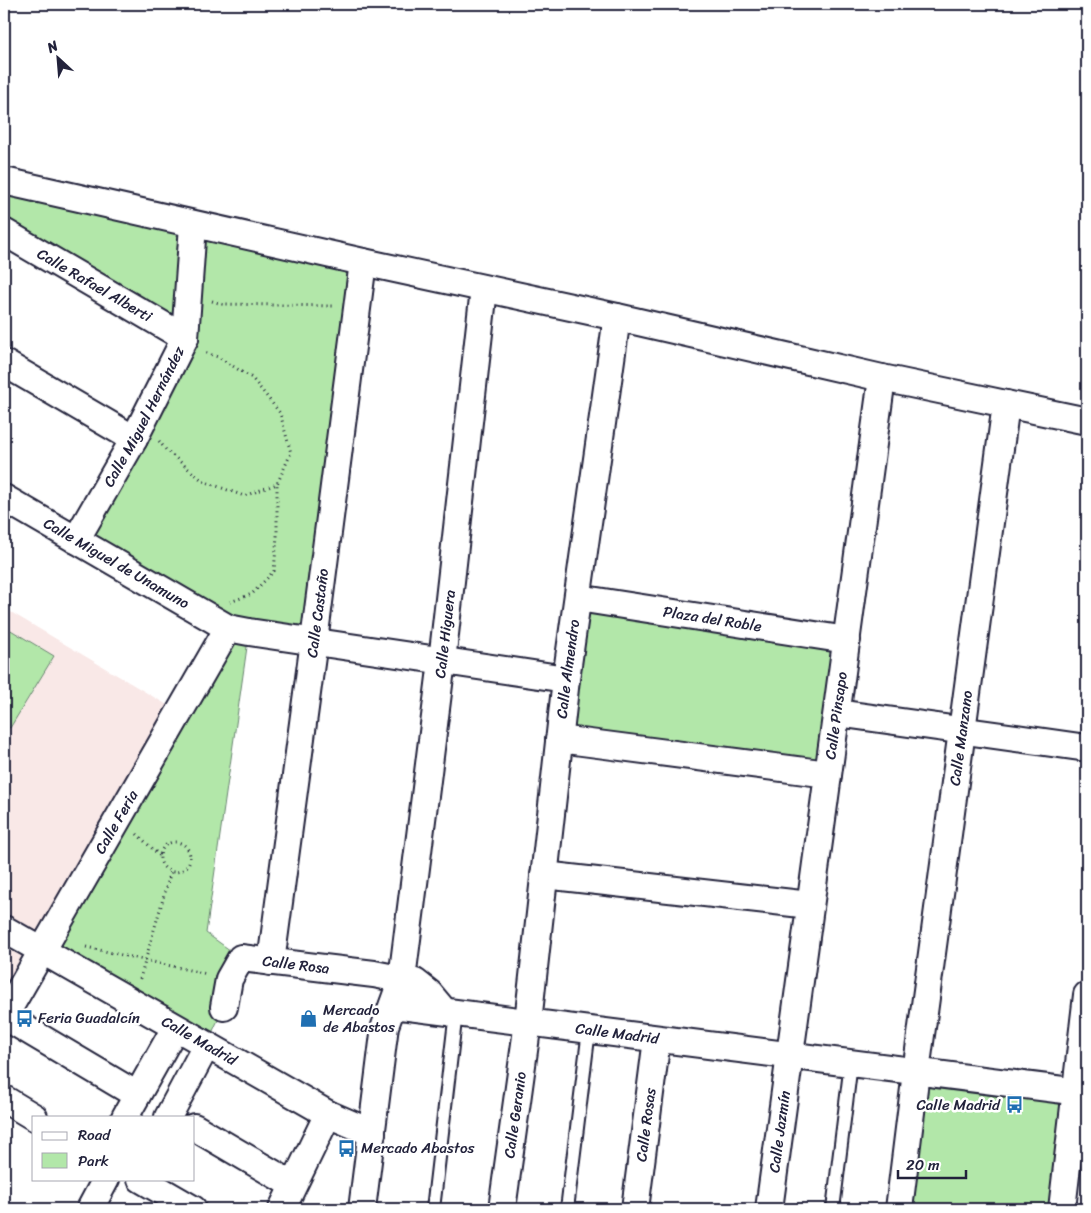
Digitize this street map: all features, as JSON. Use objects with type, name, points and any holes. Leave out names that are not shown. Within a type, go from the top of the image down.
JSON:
[{"type":"street","points":[[4,182],[617,317],[882,378],[1087,421]]},
{"type":"street","name":"Calle Miguel Hernández","points":[[76,540],[138,430],[183,341],[193,224]]},
{"type":"street","name":"Calle Rafael Alberti","points":[[4,232],[183,341]]},
{"type":"street","name":"Calle Castaño","points":[[271,962],[363,262]]},
{"type":"street","name":"Calle Higuera","points":[[362,1209],[385,1026],[402,979],[442,660],[484,288]]},
{"type":"street","name":"Calle Almendro","points":[[528,1022],[566,679],[617,317]]},
{"type":"street","points":[[4,363],[138,430]]},
{"type":"street","name":"Calle Pinsapo","points":[[790,1056],[882,378]]},
{"type":"street","name":"Calle Manzano","points":[[899,1209],[1006,404]]},
{"type":"street","name":"Calle Miguel de Unamuno","points":[[4,498],[228,628],[566,679]]},
{"type":"street","name":"Plaza del Roble","points":[[578,598],[847,640]]},
{"type":"street","name":"Calle Feria","points":[[4,1016],[228,628]]},
{"type":"street","points":[[836,713],[1087,748]]},
{"type":"street","points":[[560,739],[828,774]]},
{"type":"street","points":[[544,875],[810,905]]},
{"type":"street","name":"Calle Madrid","points":[[4,929],[45,945],[133,1004],[206,1046],[328,1114],[372,1133]]},
{"type":"street","name":"Calle Rosa","points":[[224,1007],[229,979],[240,958],[402,979]]},
{"type":"street","points":[[402,979],[415,982],[450,1011]]},
{"type":"street","points":[[1062,1209],[1082,1093],[1087,995]]},
{"type":"street","name":"Calle Madrid","points":[[393,1005],[1082,1093]]},
{"type":"street","points":[[4,1016],[131,1106],[175,1028]]},
{"type":"street","name":"Calle Geranio","points":[[502,1209],[528,1022]]},
{"type":"street","name":"Calle Rosas","points":[[635,1209],[657,1039]]},
{"type":"street","points":[[171,1116],[206,1046]]},
{"type":"street","name":"Calle Jazmín","points":[[769,1209],[790,1056]]},
{"type":"street","points":[[4,1099],[32,1116]]},
{"type":"street","points":[[282,1209],[328,1114]]},
{"type":"street","points":[[195,1128],[293,1185]]},
{"type":"street","points":[[90,1209],[105,1180]]},
{"type":"street","points":[[142,1180],[181,1206]]},
{"type":"lane","points":[[433,1209],[450,1011]]},
{"type":"lane","points":[[567,1209],[589,1030]]},
{"type":"lane","points":[[833,1209],[851,1063]]},
{"type":"path","points":[[188,294],[222,304],[357,307]]},
{"type":"path","points":[[183,341],[218,357],[252,378],[280,413],[291,453],[277,484],[277,536],[274,572],[252,594],[202,613]]},
{"type":"path","points":[[138,430],[166,450],[203,481],[244,496],[277,484]]},
{"type":"path","points":[[119,817],[160,856]]},
{"type":"path","points":[[178,842],[187,848],[189,852],[188,863],[181,870],[171,871],[162,865],[161,851],[168,843],[178,842]]},
{"type":"path","points":[[133,1004],[171,871]]},
{"type":"path","points":[[45,945],[146,960],[229,979]]},
{"type":"shaded area","points":[[4,608],[179,712],[4,1017]]},
{"type":"green space","points":[[4,181],[363,262],[314,641],[249,633],[206,933],[241,958],[224,1007],[206,1046],[41,951],[228,628],[76,540],[185,338],[4,232]]},
{"type":"green space","points":[[578,598],[847,640],[828,774],[560,739]]},
{"type":"green space","points":[[4,626],[54,656],[10,728],[4,725]]},
{"type":"green space","points":[[916,1072],[1076,1092],[1062,1209],[899,1209]]},
{"type":"place","name":"Feria Guadalcín","points":[[24,1018]]},
{"type":"place","name":"Mercado de Abastos","points":[[309,1019]]},
{"type":"place","name":"Calle Madrid","points":[[1014,1105]]},
{"type":"place","name":"Mercado Abastos","points":[[347,1148]]}]
